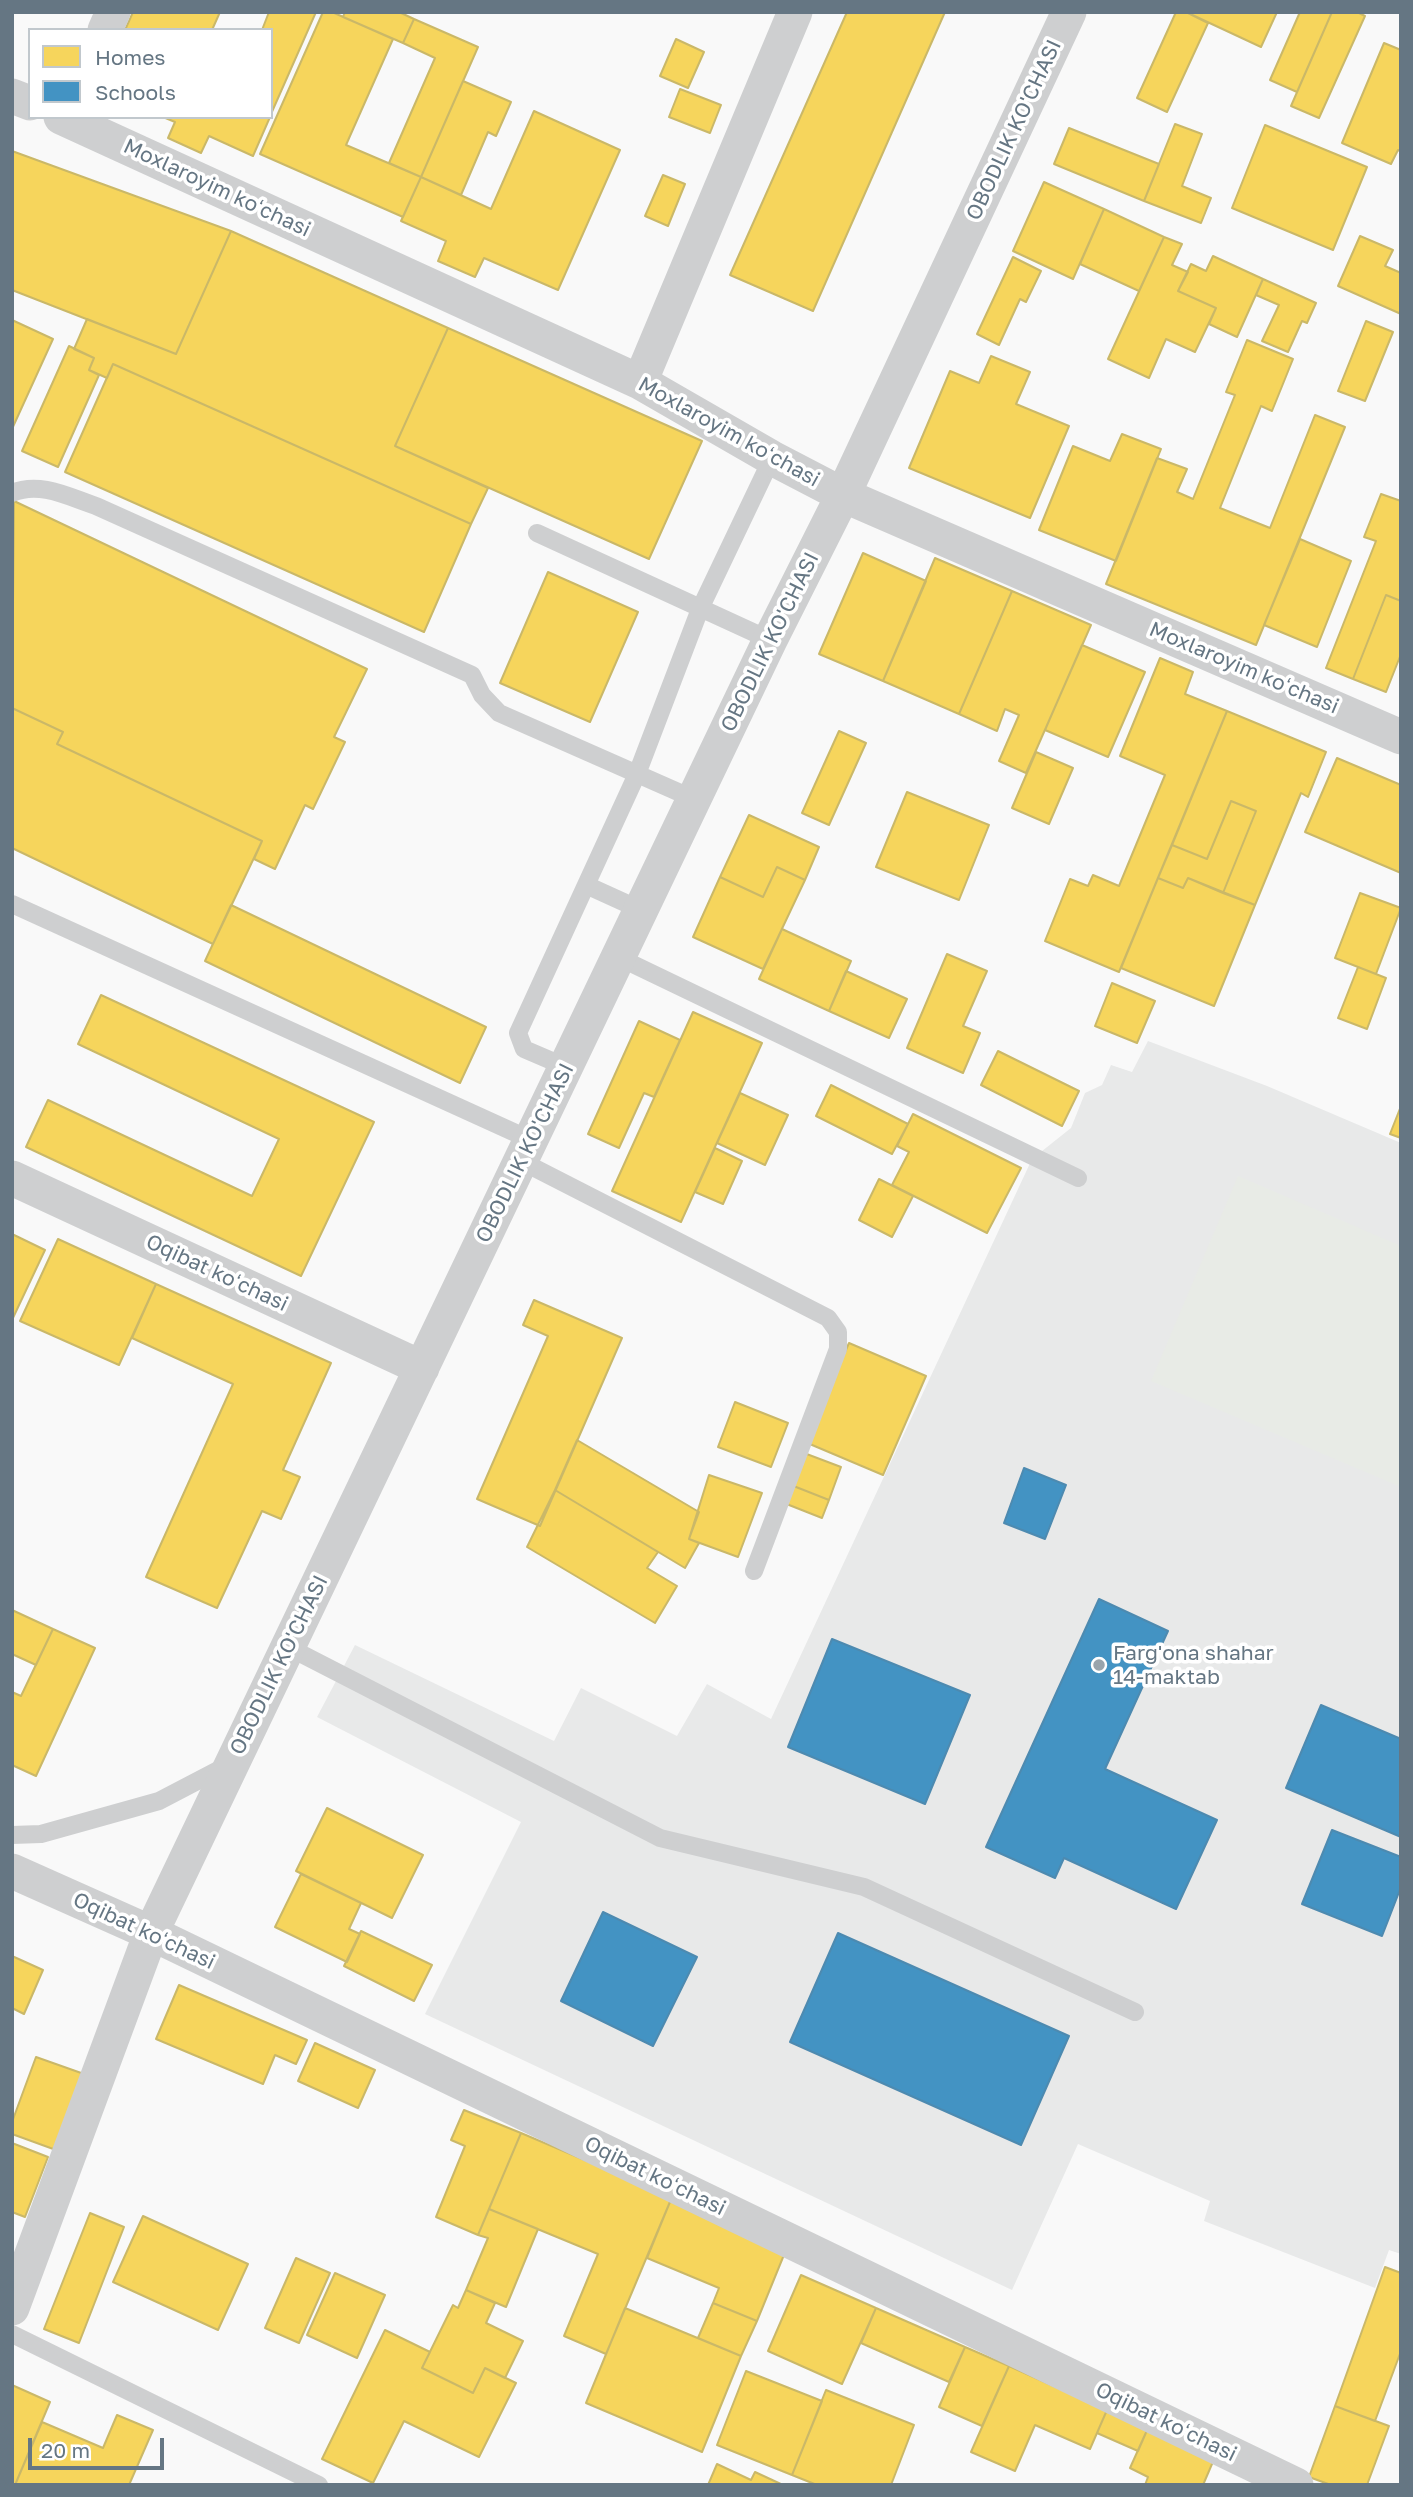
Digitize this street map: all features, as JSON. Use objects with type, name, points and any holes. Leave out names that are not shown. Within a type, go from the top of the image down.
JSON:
[{"type":"street","points":[[106,28],[113,12]]},
{"type":"street","points":[[640,382],[795,12]]},
{"type":"street","name":"OBODLIK KO'CHASI","points":[[12,2308],[151,1933],[770,640],[843,495],[1069,12]]},
{"type":"street","name":"Moxlaroyim koʻchasi","points":[[65,119],[640,382],[772,458],[843,495],[1401,737]]},
{"type":"street","name":"Oqibat koʻchasi","points":[[12,1178],[422,1368]]},
{"type":"street","name":"Oqibat koʻchasi","points":[[12,1871],[151,1933],[1296,2485]]},
{"type":"lane","points":[[566,1068],[524,1049],[518,1033],[637,774],[700,609],[772,458]]},
{"type":"lane","points":[[12,493],[23,488],[46,489],[96,506],[472,674],[482,695],[499,713],[694,799]]},
{"type":"lane","points":[[537,533],[770,640]]},
{"type":"lane","points":[[586,885],[641,910]]},
{"type":"lane","points":[[12,904],[526,1151],[828,1318],[838,1332],[838,1349],[754,1571]]},
{"type":"lane","points":[[618,957],[1079,1178]]},
{"type":"lane","points":[[288,1647],[660,1838],[864,1887],[1135,2012]]},
{"type":"lane","points":[[12,1835],[41,1834],[159,1801],[232,1763]]},
{"type":"lane","points":[[12,2334],[319,2485]]},
{"type":"shaded area","name":"Farg'ona shahar 14-maktab","points":[[1148,1041],[1267,1086],[1401,1143],[1401,2254],[1389,2250],[1375,2288],[1204,2221],[1210,2201],[1078,2144],[1012,2290],[425,2014],[521,1822],[317,1717],[355,1645],[554,1741],[581,1688],[677,1736],[707,1684],[771,1719],[1032,1159],[1071,1128],[1085,1093],[1102,1085],[1111,1065],[1132,1072]]},
{"type":"shaded area","points":[[1238,1176],[1401,1246],[1401,1487],[1151,1381]]},
{"type":"building: Homes","points":[[133,12],[220,12],[213,28],[126,28]]},
{"type":"building: Homes","points":[[269,12],[316,12],[273,109],[273,28],[263,28]]},
{"type":"building: Homes","points":[[323,12],[332,12],[393,39],[346,145],[421,177],[403,217],[260,154]]},
{"type":"building: Homes","points":[[345,12],[399,12],[414,19],[403,43],[343,17]]},
{"type":"building: Homes","points":[[847,12],[945,12],[813,311],[730,275]]},
{"type":"building: Homes","points":[[1176,12],[1186,12],[1208,23],[1167,112],[1137,98]]},
{"type":"building: Homes","points":[[1186,12],[1277,12],[1261,47]]},
{"type":"building: Homes","points":[[1300,12],[1332,12],[1297,92],[1270,80]]},
{"type":"building: Homes","points":[[1332,12],[1357,12],[1365,16],[1319,118],[1291,106]]},
{"type":"building: Homes","points":[[414,19],[478,47],[421,177],[389,163],[435,58],[403,43]]},
{"type":"building: Homes","points":[[676,39],[704,52],[688,88],[660,76]]},
{"type":"building: Homes","points":[[1384,43],[1401,50],[1401,151],[1398,150],[1391,164],[1342,143]]},
{"type":"building: Homes","points":[[463,81],[511,102],[496,136],[488,132],[461,195],[421,177]]},
{"type":"building: Homes","points":[[680,89],[721,105],[710,133],[669,117]]},
{"type":"building: Homes","points":[[534,111],[620,150],[558,290],[484,258],[475,277],[438,261],[446,241],[401,221],[421,177],[491,209]]},
{"type":"building: Homes","points":[[168,119],[269,119],[253,156],[209,136],[201,153],[168,138],[175,122]]},
{"type":"building: Homes","points":[[1175,124],[1202,134],[1182,186],[1211,198],[1201,223],[1144,201]]},
{"type":"building: Homes","points":[[1265,125],[1367,167],[1333,250],[1232,208]]},
{"type":"building: Homes","points":[[1069,128],[1159,164],[1144,201],[1054,164]]},
{"type":"building: Homes","points":[[12,151],[231,231],[176,354],[12,290]]},
{"type":"building: Homes","points":[[663,175],[685,184],[668,226],[645,216]]},
{"type":"building: Homes","points":[[1044,182],[1104,209],[1073,279],[1013,251]]},
{"type":"building: Homes","points":[[1104,209],[1164,237],[1139,291],[1080,264]]},
{"type":"building: Homes","points":[[231,231],[448,328],[395,446],[488,488],[471,524],[113,364],[107,378],[89,370],[94,358],[74,349],[87,319],[176,354]]},
{"type":"building: Homes","points":[[1360,236],[1393,250],[1385,266],[1401,273],[1401,314],[1338,286]]},
{"type":"building: Homes","points":[[1164,237],[1182,244],[1172,265],[1188,272],[1178,291],[1216,308],[1195,352],[1166,339],[1149,378],[1108,359]]},
{"type":"building: Homes","points":[[1213,256],[1263,279],[1237,337],[1209,324],[1216,308],[1178,291],[1191,264],[1206,271]]},
{"type":"building: Homes","points":[[1013,257],[1041,271],[1026,302],[1020,299],[999,345],[977,334]]},
{"type":"building: Homes","points":[[1263,279],[1316,303],[1307,323],[1302,321],[1288,352],[1262,341],[1279,305],[1256,295]]},
{"type":"building: Homes","points":[[12,320],[53,339],[12,429]]},
{"type":"building: Homes","points":[[1366,321],[1393,332],[1365,401],[1338,391]]},
{"type":"building: Homes","points":[[448,328],[702,441],[649,559],[395,446]]},
{"type":"building: Homes","points":[[1247,340],[1293,359],[1272,411],[1261,406],[1220,508],[1270,528],[1315,415],[1345,427],[1256,645],[1106,584],[1157,458],[1187,469],[1177,492],[1193,499],[1235,395],[1226,392]]},
{"type":"building: Homes","points":[[69,346],[94,358],[89,370],[99,375],[58,467],[22,451]]},
{"type":"building: Homes","points":[[991,356],[1030,372],[1016,404],[1069,426],[1030,518],[909,468],[950,371],[979,383]]},
{"type":"building: Homes","points":[[113,364],[471,524],[424,632],[65,472]]},
{"type":"building: Homes","points":[[1122,434],[1161,449],[1116,561],[1039,530],[1073,446],[1110,461]]},
{"type":"building: Homes","points":[[1381,494],[1401,501],[1401,601],[1386,595],[1353,679],[1326,668],[1376,541],[1364,537]]},
{"type":"building: Homes","points":[[14,501],[367,669],[334,737],[345,742],[313,809],[305,805],[275,869],[254,859],[262,841],[57,744],[63,732],[12,708]]},
{"type":"building: Homes","points":[[1300,539],[1351,561],[1317,647],[1264,625]]},
{"type":"building: Homes","points":[[863,553],[926,581],[883,681],[819,654]]},
{"type":"building: Homes","points":[[935,558],[1012,591],[959,714],[883,681]]},
{"type":"building: Homes","points":[[548,572],[638,612],[590,722],[500,683]]},
{"type":"building: Homes","points":[[1012,591],[1091,625],[1026,773],[999,761],[1019,715],[1005,709],[997,731],[959,714]]},
{"type":"building: Homes","points":[[1386,595],[1401,601],[1401,654],[1386,692],[1353,679]]},
{"type":"building: Homes","points":[[1082,645],[1145,672],[1108,757],[1045,730]]},
{"type":"building: Homes","points":[[1160,658],[1193,672],[1185,694],[1227,711],[1119,972],[1045,941],[1070,879],[1088,886],[1093,875],[1119,886],[1165,775],[1120,756]]},
{"type":"building: Homes","points":[[12,708],[63,732],[57,744],[262,841],[213,944],[12,848]]},
{"type":"building: Homes","points":[[1227,711],[1326,752],[1308,797],[1301,793],[1255,905],[1223,893],[1256,811],[1231,801],[1207,859],[1172,845]]},
{"type":"building: Homes","points":[[839,731],[866,743],[829,825],[802,813]]},
{"type":"building: Homes","points":[[1036,752],[1073,768],[1049,824],[1012,808]]},
{"type":"building: Homes","points":[[1337,758],[1401,785],[1401,873],[1305,832]]},
{"type":"building: Homes","points":[[907,792],[989,825],[959,900],[876,867]]},
{"type":"building: Homes","points":[[1231,801],[1256,811],[1223,893],[1188,878],[1183,888],[1158,878],[1172,845],[1207,859]]},
{"type":"building: Homes","points":[[749,815],[819,847],[805,880],[777,867],[763,897],[720,877]]},
{"type":"building: Homes","points":[[777,867],[805,880],[763,969],[693,937],[720,877],[763,897]]},
{"type":"building: Homes","points":[[1158,878],[1183,888],[1188,878],[1255,905],[1214,1006],[1121,968]]},
{"type":"building: Homes","points":[[1360,893],[1401,908],[1376,974],[1335,958]]},
{"type":"building: Homes","points":[[231,905],[486,1027],[460,1083],[205,961]]},
{"type":"building: Homes","points":[[782,929],[851,961],[829,1011],[759,979]]},
{"type":"building: Homes","points":[[947,954],[987,971],[963,1026],[980,1033],[963,1073],[907,1048]]},
{"type":"building: Homes","points":[[1358,967],[1386,978],[1367,1029],[1338,1018]]},
{"type":"building: Homes","points":[[846,971],[907,999],[889,1038],[829,1011]]},
{"type":"building: Homes","points":[[1112,983],[1155,1001],[1137,1043],[1095,1026]]},
{"type":"building: Homes","points":[[101,995],[374,1122],[301,1276],[26,1147],[48,1100],[252,1196],[279,1139],[78,1044]]},
{"type":"building: Homes","points":[[693,1012],[762,1043],[681,1222],[612,1191]]},
{"type":"building: Homes","points":[[639,1021],[680,1040],[654,1097],[644,1093],[619,1148],[588,1134]]},
{"type":"building: Homes","points":[[998,1051],[1079,1091],[1062,1126],[981,1085]]},
{"type":"building: Homes","points":[[831,1085],[908,1124],[892,1154],[816,1116]]},
{"type":"building: Homes","points":[[740,1093],[788,1115],[765,1165],[717,1143]]},
{"type":"building: Homes","points":[[1401,1106],[1401,1138],[1390,1134]]},
{"type":"building: Homes","points":[[913,1114],[1021,1168],[987,1233],[892,1185],[909,1152],[897,1146]]},
{"type":"building: Homes","points":[[715,1148],[742,1161],[723,1204],[695,1192]]},
{"type":"building: Homes","points":[[879,1179],[913,1196],[892,1237],[859,1220]]},
{"type":"building: Homes","points":[[12,1234],[45,1250],[12,1320]]},
{"type":"building: Homes","points":[[58,1239],[156,1284],[119,1365],[20,1321]]},
{"type":"building: Homes","points":[[156,1284],[331,1363],[283,1470],[300,1477],[281,1519],[262,1511],[217,1608],[146,1577],[233,1384],[132,1338]]},
{"type":"building: Homes","points":[[534,1300],[622,1338],[540,1526],[477,1499],[548,1336],[523,1325]]},
{"type":"building: Homes","points":[[849,1343],[926,1376],[883,1475],[805,1442]]},
{"type":"building: Homes","points":[[735,1402],[788,1423],[771,1467],[718,1447]]},
{"type":"building: Homes","points":[[577,1440],[699,1512],[689,1539],[699,1543],[685,1568],[555,1490]]},
{"type":"building: Homes","points":[[804,1453],[841,1467],[829,1500],[791,1485]]},
{"type":"building: Homes","points":[[709,1475],[762,1493],[738,1557],[689,1539]]},
{"type":"building: Homes","points":[[791,1485],[829,1500],[822,1518],[784,1503]]},
{"type":"building: Homes","points":[[555,1490],[658,1552],[647,1568],[677,1586],[655,1623],[527,1547]]},
{"type":"building: Homes","points":[[12,1610],[53,1629],[36,1665],[12,1654]]},
{"type":"building: Homes","points":[[53,1629],[95,1648],[36,1776],[12,1765],[12,1692],[21,1696]]},
{"type":"building: Homes","points":[[327,1808],[423,1855],[392,1918],[296,1871]]},
{"type":"building: Homes","points":[[301,1874],[361,1903],[349,1929],[360,1934],[347,1962],[275,1927]]},
{"type":"building: Homes","points":[[361,1931],[432,1965],[414,2001],[344,1966]]},
{"type":"building: Homes","points":[[12,1956],[43,1970],[24,2014],[12,2008]]},
{"type":"building: Homes","points":[[179,1985],[307,2040],[296,2064],[275,2055],[263,2084],[156,2039]]},
{"type":"building: Homes","points":[[315,2043],[375,2070],[358,2108],[298,2081]]},
{"type":"building: Homes","points":[[36,2057],[84,2074],[56,2150],[12,2134],[12,2122]]},
{"type":"building: Homes","points":[[464,2110],[521,2133],[478,2235],[436,2217],[465,2146],[451,2140]]},
{"type":"building: Homes","points":[[521,2133],[672,2197],[606,2354],[564,2336],[598,2254],[489,2209]]},
{"type":"building: Homes","points":[[12,2143],[48,2157],[25,2217],[12,2212]]},
{"type":"building: Homes","points":[[672,2197],[788,2245],[757,2321],[713,2303],[719,2288],[647,2258]]},
{"type":"building: Homes","points":[[489,2209],[538,2229],[506,2307],[466,2290],[488,2238],[478,2235]]},
{"type":"building: Homes","points":[[90,2213],[124,2227],[79,2343],[44,2329]]},
{"type":"building: Homes","points":[[143,2216],[248,2264],[218,2330],[113,2282]]},
{"type":"building: Homes","points":[[296,2258],[330,2273],[299,2343],[265,2328]]},
{"type":"building: Homes","points":[[1385,2267],[1401,2273],[1401,2351],[1375,2421],[1335,2406]]},
{"type":"building: Homes","points":[[335,2273],[385,2295],[357,2358],[307,2335]]},
{"type":"building: Homes","points":[[801,2275],[876,2308],[842,2384],[768,2351]]},
{"type":"building: Homes","points":[[466,2290],[495,2303],[486,2323],[523,2341],[505,2378],[485,2368],[473,2393],[422,2368],[453,2305],[458,2308]]},
{"type":"building: Homes","points":[[713,2303],[757,2321],[741,2356],[698,2338]]},
{"type":"building: Homes","points":[[625,2308],[741,2356],[702,2452],[586,2403]]},
{"type":"building: Homes","points":[[876,2308],[965,2347],[949,2382],[861,2343]]},
{"type":"building: Homes","points":[[385,2330],[430,2352],[422,2368],[473,2393],[485,2368],[516,2383],[479,2457],[404,2421],[373,2483],[322,2459]]},
{"type":"building: Homes","points":[[965,2347],[1009,2366],[982,2426],[939,2407]]},
{"type":"building: Homes","points":[[1009,2366],[1107,2410],[1090,2449],[1035,2425],[1015,2471],[971,2452]]},
{"type":"building: Homes","points":[[746,2371],[822,2401],[792,2475],[717,2445]]},
{"type":"building: Homes","points":[[12,2385],[50,2402],[15,2485],[12,2485]]},
{"type":"building: Homes","points":[[826,2390],[914,2425],[891,2485],[817,2485],[792,2475]]},
{"type":"building: Homes","points":[[1335,2406],[1389,2426],[1367,2485],[1331,2485],[1309,2477]]},
{"type":"building: Homes","points":[[1107,2410],[1148,2428],[1138,2451],[1097,2433]]},
{"type":"building: Homes","points":[[117,2415],[153,2430],[129,2485],[15,2485],[42,2422],[103,2448]]},
{"type":"building: Homes","points":[[1148,2428],[1215,2457],[1203,2485],[1145,2485],[1148,2477],[1130,2468]]},
{"type":"building: Homes","points":[[717,2464],[751,2480],[755,2472],[783,2485],[708,2485]]},
{"type":"building: Schools","points":[[1024,1468],[1066,1485],[1045,1539],[1004,1523]]},
{"type":"building: Schools","points":[[1099,1599],[1168,1631],[1105,1769],[1217,1820],[1176,1909],[1064,1858],[1055,1878],[986,1847]]},
{"type":"building: Schools","points":[[832,1639],[970,1695],[925,1804],[788,1747]]},
{"type":"building: Schools","points":[[1321,1705],[1401,1739],[1401,1837],[1286,1788]]},
{"type":"building: Schools","points":[[1332,1830],[1401,1857],[1401,1887],[1382,1936],[1302,1904]]},
{"type":"building: Schools","points":[[603,1912],[697,1957],[653,2046],[561,2001]]},
{"type":"building: Schools","points":[[838,1933],[1069,2036],[1021,2145],[790,2042]]},
{"type":"place","name":"Farg'ona shahar 14-maktab","points":[[1099,1665]]}]
